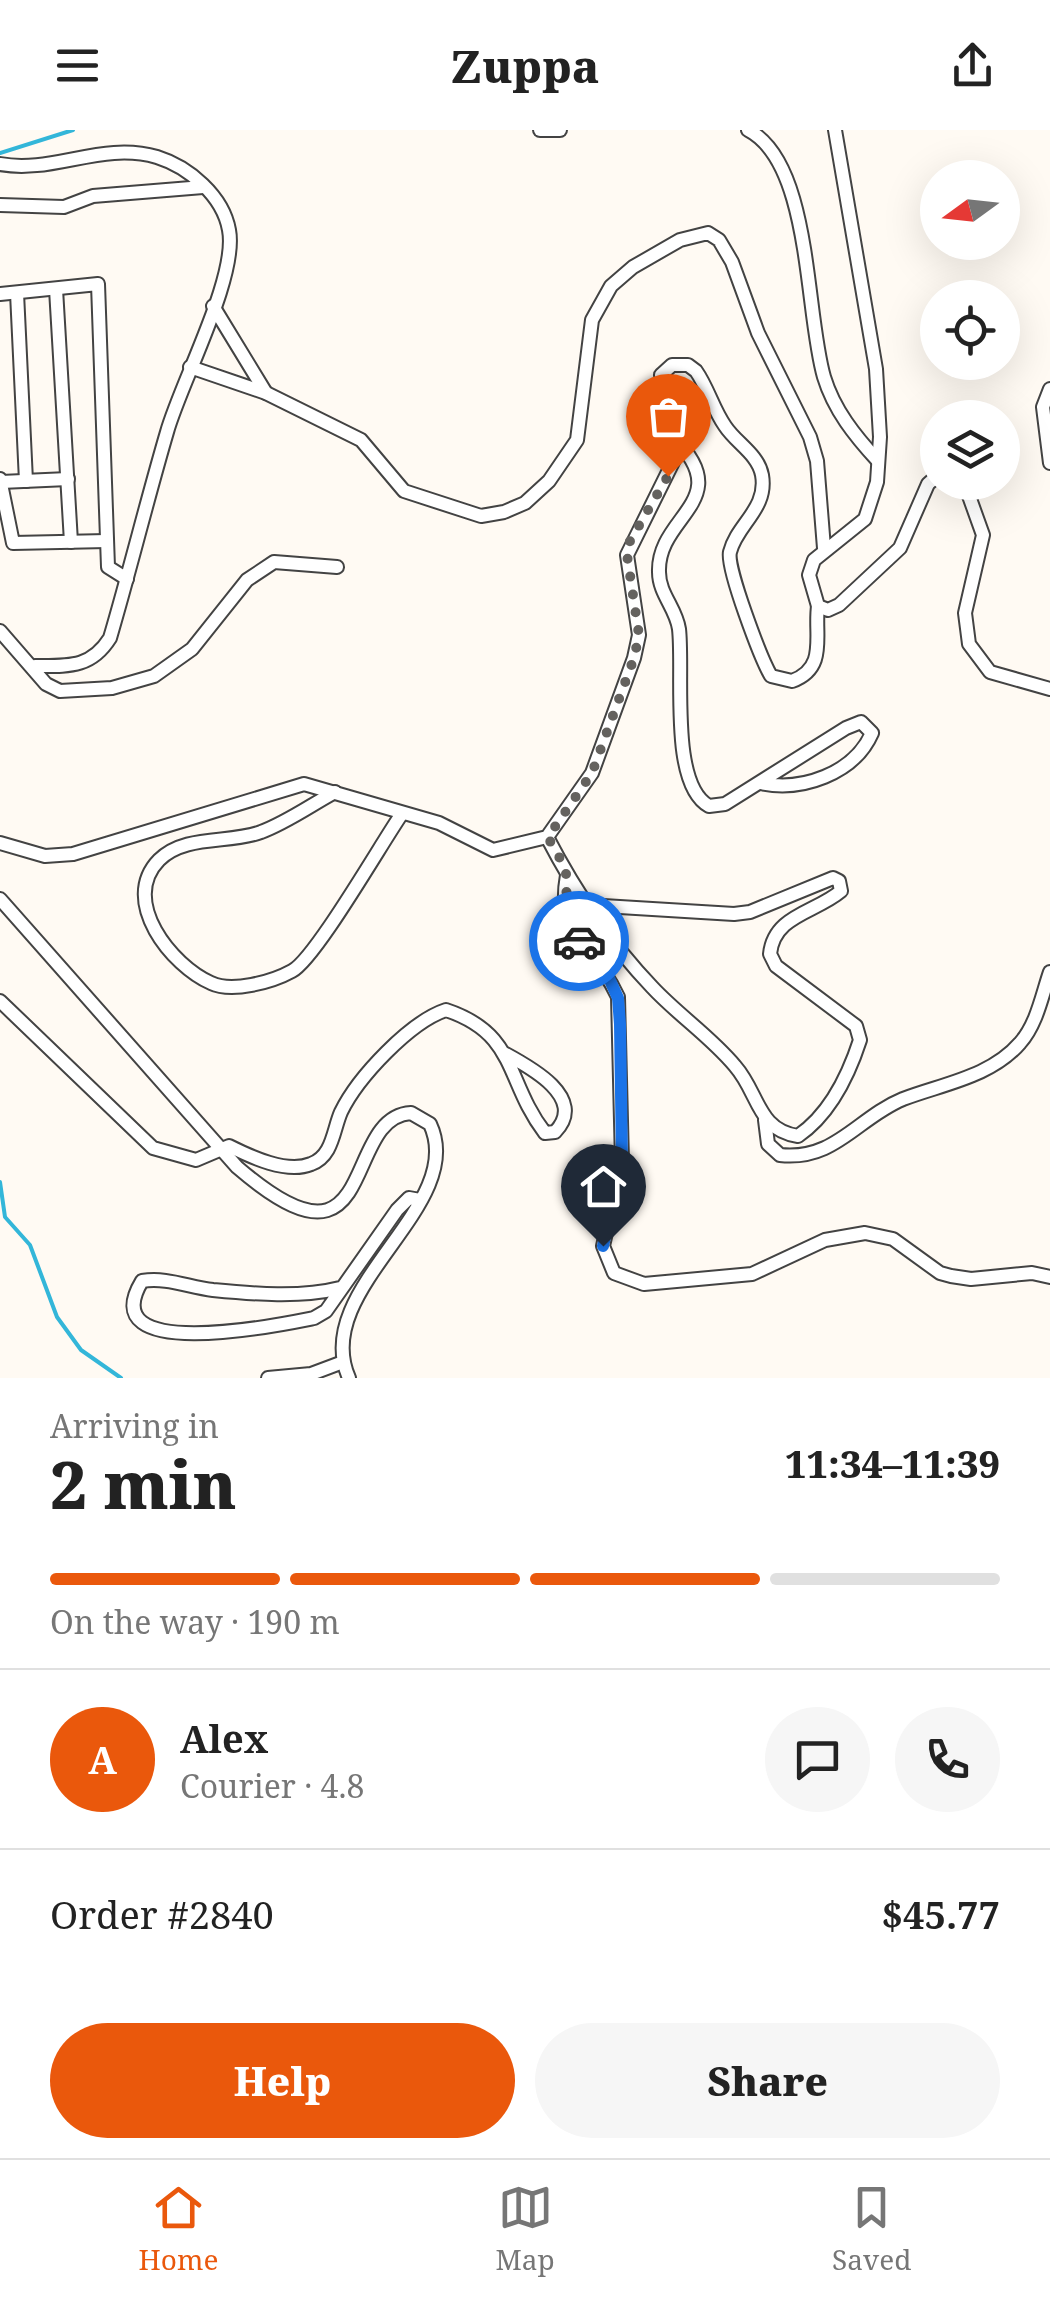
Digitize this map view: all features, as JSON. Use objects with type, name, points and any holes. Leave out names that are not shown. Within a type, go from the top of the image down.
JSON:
[{"type":"lane","points":[[540,130],[560,130]]},
{"type":"lane","points":[[748,130],[758,135],[784,172],[794,202],[816,345],[834,404],[878,461]]},
{"type":"lane","points":[[0,844],[45,856],[72,854],[304,784],[439,823],[493,850],[548,837],[592,773],[634,658],[639,635],[627,555],[630,541],[675,458],[661,375],[672,365],[688,365],[704,382],[726,428],[757,461],[762,476],[762,495],[751,522],[731,547],[728,567],[771,676],[792,682],[811,668],[820,642],[818,606],[809,575],[824,548],[865,518],[878,461],[876,369],[834,130]]},
{"type":"lane","points":[[0,164],[19,168],[120,151],[158,158],[188,171],[203,186],[223,213],[230,231],[230,253],[167,430],[110,638],[99,656],[84,664],[35,666]]},
{"type":"lane","points":[[0,205],[64,207],[93,196],[203,186]]},
{"type":"lane","points":[[190,367],[266,393],[361,440],[404,491],[481,516],[504,512],[525,503],[549,481],[578,440],[592,320],[611,286],[633,266],[680,240],[708,233],[719,240],[732,262],[758,333],[810,436],[824,548]]},
{"type":"lane","points":[[0,294],[98,284],[108,567],[127,579]]},
{"type":"lane","points":[[56,289],[71,542]]},
{"type":"lane","points":[[16,293],[26,481]]},
{"type":"lane","points":[[213,306],[266,393]]},
{"type":"lane","points":[[1050,388],[1044,407],[1050,462]]},
{"type":"lane","points":[[674,438],[698,470],[699,489],[687,516],[660,553],[659,574],[680,632],[683,745],[691,791],[709,806],[725,804],[836,733],[861,722],[869,726],[872,734],[868,744],[841,768],[791,786],[760,783]]},
{"type":"lane","points":[[68,479],[1,481],[14,544],[107,541]]},
{"type":"lane","points":[[818,606],[828,610],[839,605],[900,548],[921,500]]},
{"type":"lane","points":[[970,500],[983,536],[965,612],[969,644],[990,672],[1050,689]]},
{"type":"lane","points":[[0,631],[35,666],[46,684],[60,691],[112,688],[154,676],[192,649],[247,580],[274,562],[336,567]]},
{"type":"lane","points":[[335,792],[260,833],[180,847],[159,860],[146,882],[146,897],[159,939],[183,966],[213,985],[232,987],[294,971],[315,950],[401,815]]},
{"type":"lane","points":[[212,813],[225,838]]},
{"type":"lane","points":[[548,837],[586,905],[652,986],[737,1068],[765,1120],[768,1144],[780,1156],[812,1155],[837,1145],[901,1100],[963,1079],[1020,1043],[1036,1014],[1050,972]]},
{"type":"lane","points":[[566,874],[561,906],[566,927],[608,976],[618,998],[622,1162],[603,1246],[614,1273],[644,1284],[752,1274],[825,1240],[866,1232],[893,1239],[940,1273],[951,1276],[972,1279],[1032,1273],[1050,1277]]},
{"type":"lane","points":[[586,905],[734,914],[750,912],[833,878],[840,881],[841,891],[788,920],[776,932],[770,954],[776,966],[856,1026],[860,1040],[846,1074],[815,1124],[798,1136],[782,1134],[765,1120]]},
{"type":"lane","points":[[0,899],[220,1148],[263,1190],[294,1208],[315,1211],[351,1192],[385,1124],[402,1114],[418,1115],[430,1124],[440,1154],[434,1179],[375,1268],[349,1320],[343,1338],[345,1373],[268,1378]]},
{"type":"lane","points":[[0,1001],[153,1148],[196,1160],[229,1146],[284,1166],[310,1165],[324,1156],[340,1114],[369,1070],[430,1015],[446,1010],[471,1019],[498,1041],[530,1114],[545,1133],[555,1132],[564,1122],[566,1109],[559,1093],[537,1071],[504,1053]]},
{"type":"lane","points":[[340,1288],[315,1294],[210,1290],[160,1278],[142,1281],[134,1294],[136,1311],[145,1324],[198,1336],[314,1318],[326,1311],[397,1210],[409,1198],[420,1200]]},
{"type":"waterway","points":[[0,153],[73,130]]},
{"type":"waterway","points":[[0,1182],[5,1217],[30,1245],[57,1317],[81,1350],[121,1378]]},
{"type":"way so far","points":[[579,941],[566,927],[561,906],[566,874],[548,837],[592,773],[634,658],[639,635],[627,555],[630,541],[668,476]]},
{"type":"route","points":[[579,941],[608,976],[618,998],[624,1136],[618,1184],[605,1221],[603,1246]]}]
